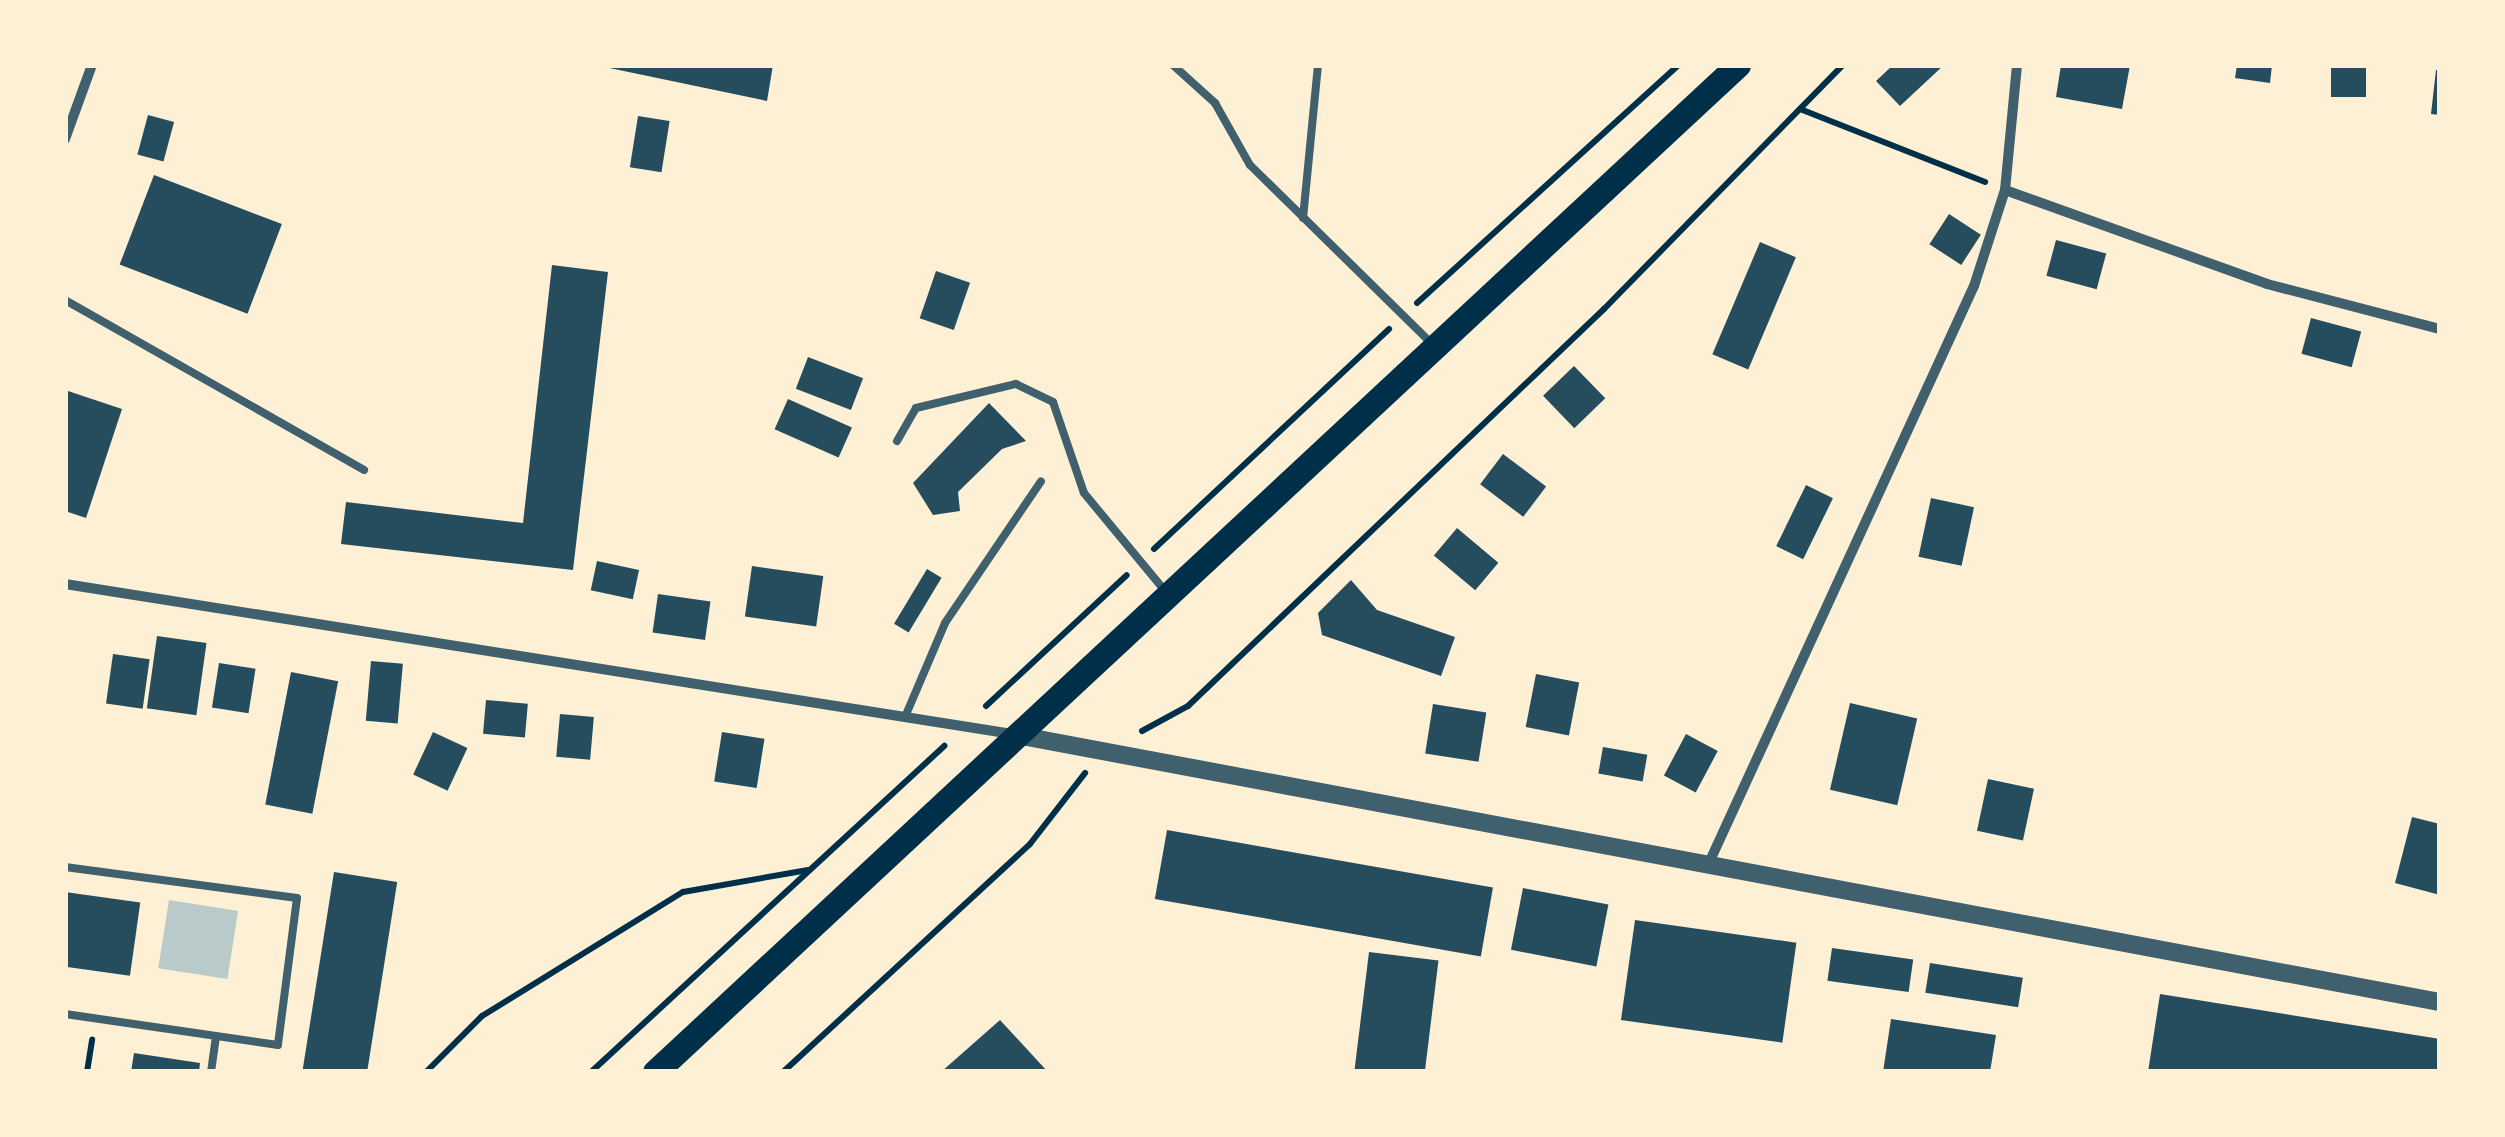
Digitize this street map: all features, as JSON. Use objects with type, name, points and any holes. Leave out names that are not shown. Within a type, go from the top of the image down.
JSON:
[{"type":"main road","points":[[655,1072],[1738,65]]},
{"type":"street","points":[[65,139],[92,65]]},
{"type":"street","points":[[1708,866],[1974,286],[2005,190],[2017,65]]},
{"type":"street","points":[[2005,190],[2266,284],[2440,329]]},
{"type":"street","points":[[65,584],[1017,735],[1099,755],[2440,1002]]},
{"type":"lane","points":[[1173,65],[1214,103],[1250,165],[1434,347]]},
{"type":"lane","points":[[1303,218],[1316,159],[1318,65]]},
{"type":"lane","points":[[65,300],[364,470]]},
{"type":"lane","points":[[897,440],[916,408],[1016,384],[1053,402],[1084,493],[1168,594]]},
{"type":"lane","points":[[905,717],[945,623],[1041,481]]},
{"type":"lane","points":[[65,867],[297,898],[278,1045],[65,1014]]},
{"type":"lane","points":[[211,1072],[216,1036]]},
{"type":"path","points":[[783,1072],[1030,844],[1099,755],[1188,706],[1604,310],[1842,65]]},
{"type":"path","points":[[1800,108],[2005,190]]},
{"type":"path","points":[[426,1072],[482,1016],[684,892],[809,870]]},
{"type":"path","points":[[87,1072],[95,1019]]},
{"type":"shaded area","points":[[169,900],[238,911],[227,979],[158,968]]},
{"type":"building","points":[[595,65],[773,65],[767,101]]},
{"type":"building","points":[[1893,65],[1944,65],[1900,106],[1876,81]]},
{"type":"building","points":[[2061,65],[2130,65],[2122,109],[2056,97]]},
{"type":"building","points":[[2237,65],[2272,65],[2270,83],[2235,78]]},
{"type":"building","points":[[2331,65],[2366,65],[2366,97],[2331,97]]},
{"type":"building","points":[[2436,70],[2440,70],[2440,115],[2431,114]]},
{"type":"building","points":[[148,115],[174,122],[163,162],[137,155]]},
{"type":"building","points":[[638,116],[670,121],[661,172],[630,167]]},
{"type":"building","points":[[154,175],[282,224],[247,314],[120,265]]},
{"type":"building","points":[[1949,214],[1981,235],[1961,265],[1929,244]]},
{"type":"building","points":[[2056,240],[2106,253],[2097,289],[2046,276]]},
{"type":"building","points":[[1760,242],[1796,257],[1748,370],[1712,354]]},
{"type":"building","points":[[552,265],[608,272],[573,570],[341,544],[346,502],[523,523]]},
{"type":"building","points":[[936,271],[970,283],[954,330],[920,318]]},
{"type":"building","points":[[2311,318],[2361,331],[2352,367],[2301,354]]},
{"type":"building","points":[[808,357],[863,378],[851,410],[796,389]]},
{"type":"building","points":[[1574,366],[1605,398],[1574,428],[1543,396]]},
{"type":"building","points":[[65,390],[122,409],[86,518],[65,511]]},
{"type":"building","points":[[788,399],[852,427],[839,458],[775,429]]},
{"type":"building","points":[[989,403],[1026,441],[1002,449],[958,492],[960,511],[933,515],[913,483]]},
{"type":"building","points":[[1503,454],[1546,486],[1523,517],[1480,484]]},
{"type":"building","points":[[1806,485],[1833,498],[1803,559],[1776,546]]},
{"type":"building","points":[[1931,498],[1974,507],[1962,566],[1919,557]]},
{"type":"building","points":[[1457,528],[1498,563],[1475,590],[1434,556]]},
{"type":"building","points":[[597,561],[639,570],[633,599],[591,590]]},
{"type":"building","points":[[752,566],[823,576],[816,627],[745,617]]},
{"type":"building","points":[[927,569],[942,578],[909,633],[894,624]]},
{"type":"building","points":[[1351,580],[1377,610],[1455,637],[1441,676],[1322,635],[1318,613]]},
{"type":"building","points":[[658,594],[710,601],[705,640],[653,633]]},
{"type":"building","points":[[157,636],[207,643],[196,715],[147,708]]},
{"type":"building","points":[[113,654],[150,659],[143,709],[106,704]]},
{"type":"building","points":[[371,661],[403,664],[398,724],[366,721]]},
{"type":"building","points":[[219,663],[256,669],[249,713],[212,707]]},
{"type":"building","points":[[291,672],[338,681],[312,814],[265,805]]},
{"type":"building","points":[[1536,674],[1579,682],[1569,735],[1526,727]]},
{"type":"building","points":[[486,700],[528,704],[525,738],[483,734]]},
{"type":"building","points":[[1850,703],[1917,719],[1897,805],[1830,790]]},
{"type":"building","points":[[1433,704],[1486,712],[1479,762],[1425,753]]},
{"type":"building","points":[[560,714],[594,717],[590,760],[556,757]]},
{"type":"building","points":[[433,732],[467,748],[448,791],[413,775]]},
{"type":"building","points":[[722,732],[764,739],[757,788],[714,781]]},
{"type":"building","points":[[1686,734],[1718,751],[1696,792],[1664,775]]},
{"type":"building","points":[[1603,747],[1647,755],[1643,781],[1598,774]]},
{"type":"building","points":[[1988,779],[2034,789],[2023,841],[1977,831]]},
{"type":"building","points":[[2412,817],[2440,824],[2440,895],[2395,883]]},
{"type":"building","points":[[1167,830],[1493,887],[1481,956],[1155,899]]},
{"type":"building","points":[[334,872],[397,882],[367,1072],[302,1072]]},
{"type":"building","points":[[1523,888],[1608,905],[1596,966],[1511,950]]},
{"type":"building","points":[[65,892],[140,903],[130,976],[65,967]]},
{"type":"building","points":[[1635,920],[1796,943],[1782,1043],[1621,1020]]},
{"type":"building","points":[[1832,948],[1913,959],[1909,992],[1827,981]]},
{"type":"building","points":[[1369,952],[1438,961],[1425,1072],[1354,1072]]},
{"type":"building","points":[[1930,963],[2023,978],[2018,1007],[1925,993]]},
{"type":"building","points":[[2160,994],[2440,1039],[2440,1072],[2148,1072]]},
{"type":"building","points":[[1891,1019],[1996,1035],[1990,1072],[1883,1072]]},
{"type":"building","points":[[1000,1020],[1048,1072],[941,1072]]},
{"type":"building","points":[[134,1053],[200,1063],[199,1072],[131,1072]]}]
